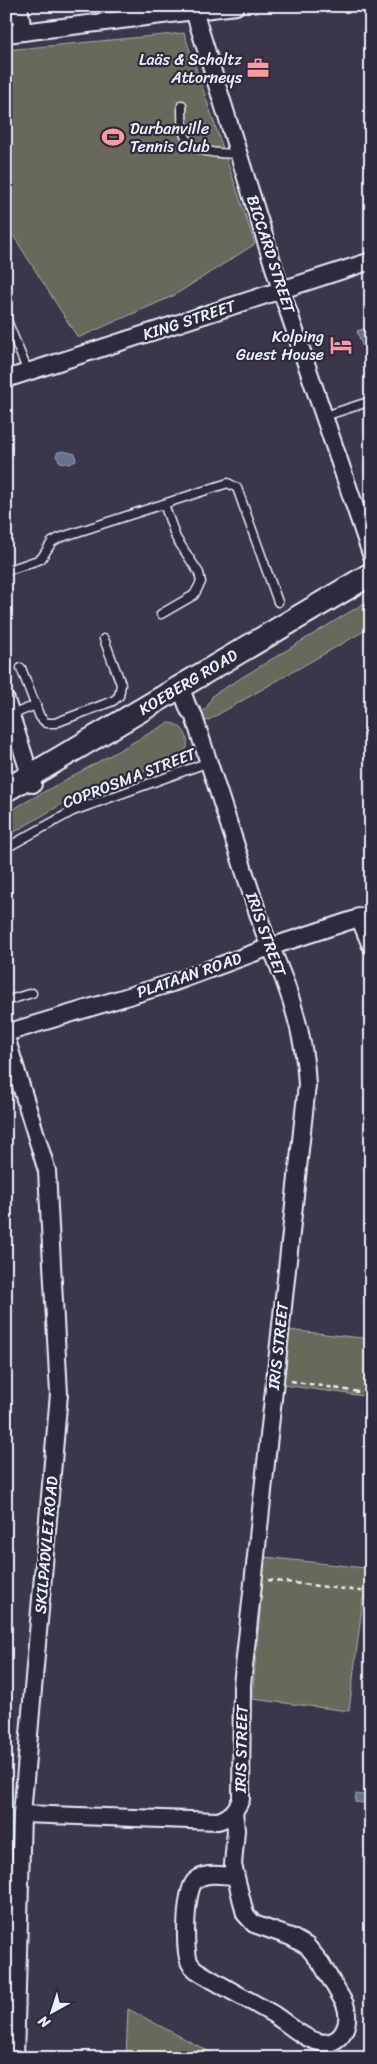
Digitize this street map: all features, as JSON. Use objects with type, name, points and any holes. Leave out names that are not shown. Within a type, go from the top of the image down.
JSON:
[{"type":"main road","name":"KOEBERG ROAD","points":[[6,802],[32,781],[371,574]]},
{"type":"main road","name":"KOEBERG ROAD","points":[[182,691],[244,663],[371,585]]},
{"type":"main road","name":"KOEBERG ROAD","points":[[6,790],[32,781]]},
{"type":"street","points":[[19,6],[23,32]]},
{"type":"street","points":[[6,34],[193,8],[236,6]]},
{"type":"street","name":"BICCARD STREET","points":[[193,8],[281,290],[371,554]]},
{"type":"street","name":"KING STREET","points":[[6,379],[371,261]]},
{"type":"street","name":"IRIS STREET","points":[[22,1814],[211,1821],[224,1818],[234,1812],[241,1799],[242,1685],[252,1578],[307,1085],[304,1050],[300,1033],[276,958],[265,936],[193,714],[189,710],[182,691]]},
{"type":"street","points":[[8,707],[32,781]]},
{"type":"street","points":[[365,916],[371,946]]},
{"type":"street","name":"PLATAAN ROAD","points":[[6,1033],[172,984],[270,947],[365,916]]},
{"type":"street","name":"SKILPADVLEI ROAD","points":[[6,1037],[47,1171],[59,1394],[22,1814],[15,2058]]},
{"type":"street","points":[[234,1812],[236,1830],[233,1865],[236,1876],[243,1908],[249,1920],[264,1929],[300,1941],[312,1951],[321,1963],[348,2014],[346,2029],[338,2038],[326,2043],[310,2039],[251,2001],[191,1966],[188,1960],[187,1942],[188,1902],[191,1886],[196,1880],[208,1875],[236,1876]]},
{"type":"lane","points":[[182,105],[183,130],[191,143],[212,154],[239,154]]},
{"type":"lane","points":[[6,318],[28,372]]},
{"type":"lane","points":[[324,416],[371,401]]},
{"type":"lane","points":[[6,571],[41,559],[49,545],[59,538],[225,484],[235,486],[239,491],[278,602]]},
{"type":"lane","points":[[161,614],[194,595],[200,582],[199,573],[176,538],[164,504]]},
{"type":"lane","points":[[21,668],[43,720],[51,724],[116,699],[121,692],[121,684],[104,639]]},
{"type":"lane","points":[[8,707],[36,704]]},
{"type":"lane","name":"COPROSMA STREET","points":[[6,848],[73,811],[209,762]]},
{"type":"lane","points":[[6,1001],[32,993]]},
{"type":"path","points":[[274,1378],[371,1394]]},
{"type":"path","points":[[252,1578],[369,1592],[371,1587]]},
{"type":"green space","name":"Durbanville Tennis Club","points":[[184,33],[255,244],[173,296],[78,338],[6,224],[6,50]]},
{"type":"green space","points":[[371,599],[371,627],[205,722],[202,711],[206,709],[213,695]]},
{"type":"green space","points":[[168,723],[180,727],[186,736],[187,748],[180,759],[79,794],[6,837],[6,813]]},
{"type":"green space","points":[[288,1330],[371,1339],[371,1397],[283,1385]]},
{"type":"green space","points":[[371,1526],[371,1599],[363,1599],[349,1711],[252,1699],[265,1557],[365,1568]]},
{"type":"green space","points":[[128,2009],[221,2058],[126,2058]]},
{"type":"water","points":[[370,327],[371,348],[364,351],[357,331]]},
{"type":"water","points":[[63,451],[75,454],[76,461],[69,464],[60,462],[56,456],[58,452]]},
{"type":"water","points":[[356,1794],[371,1796],[371,1804],[355,1802]]},
{"type":"place","name":"Laäs & Scholtz Attorneys","points":[[258,68]]},
{"type":"place","name":"Durbanville Tennis Club","points":[[113,137]]},
{"type":"place","name":"Kolping Guest House","points":[[341,345]]}]
